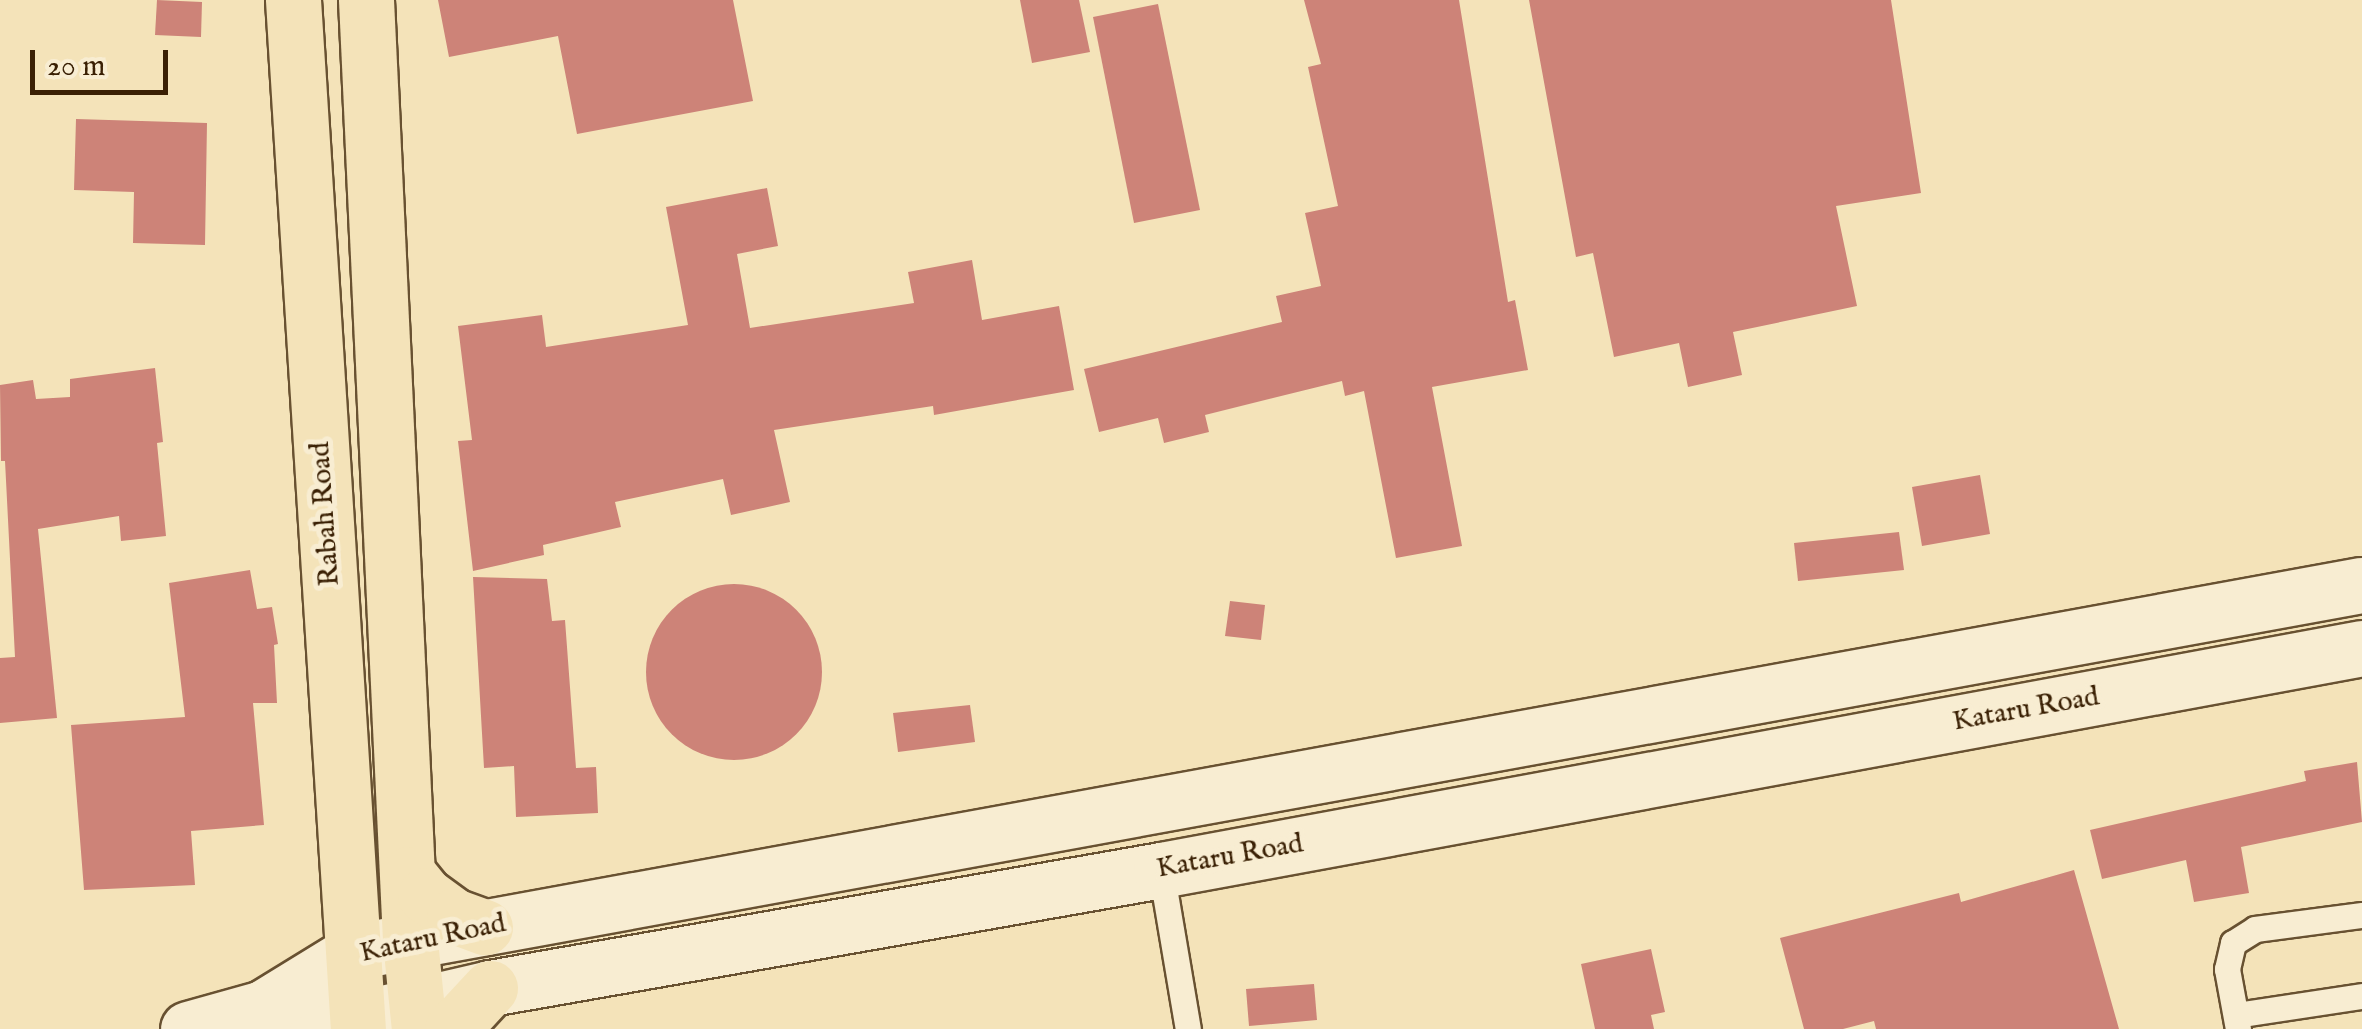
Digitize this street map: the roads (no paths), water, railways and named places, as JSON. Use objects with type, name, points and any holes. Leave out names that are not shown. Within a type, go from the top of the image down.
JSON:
[{"type":"main road","name":"Rabah Road","points":[[293,0],[357,1024]]},
{"type":"main road","points":[[366,0],[410,940],[430,1020]]},
{"type":"main road","points":[[408,874],[425,895],[454,916],[486,927]]},
{"type":"street","name":"Kataru Road","points":[[263,1008],[354,952],[410,940],[2362,585]]},
{"type":"street","name":"Kataru Road","points":[[263,1008],[357,1024],[430,1020],[490,988],[1160,870],[2362,648]]},
{"type":"street","points":[[188,1029],[263,1008]]},
{"type":"lane","points":[[1160,870],[1188,1029]]},
{"type":"lane","points":[[2362,916],[2256,930],[2233,943],[2228,969],[2237,1022],[2362,996]]}]
